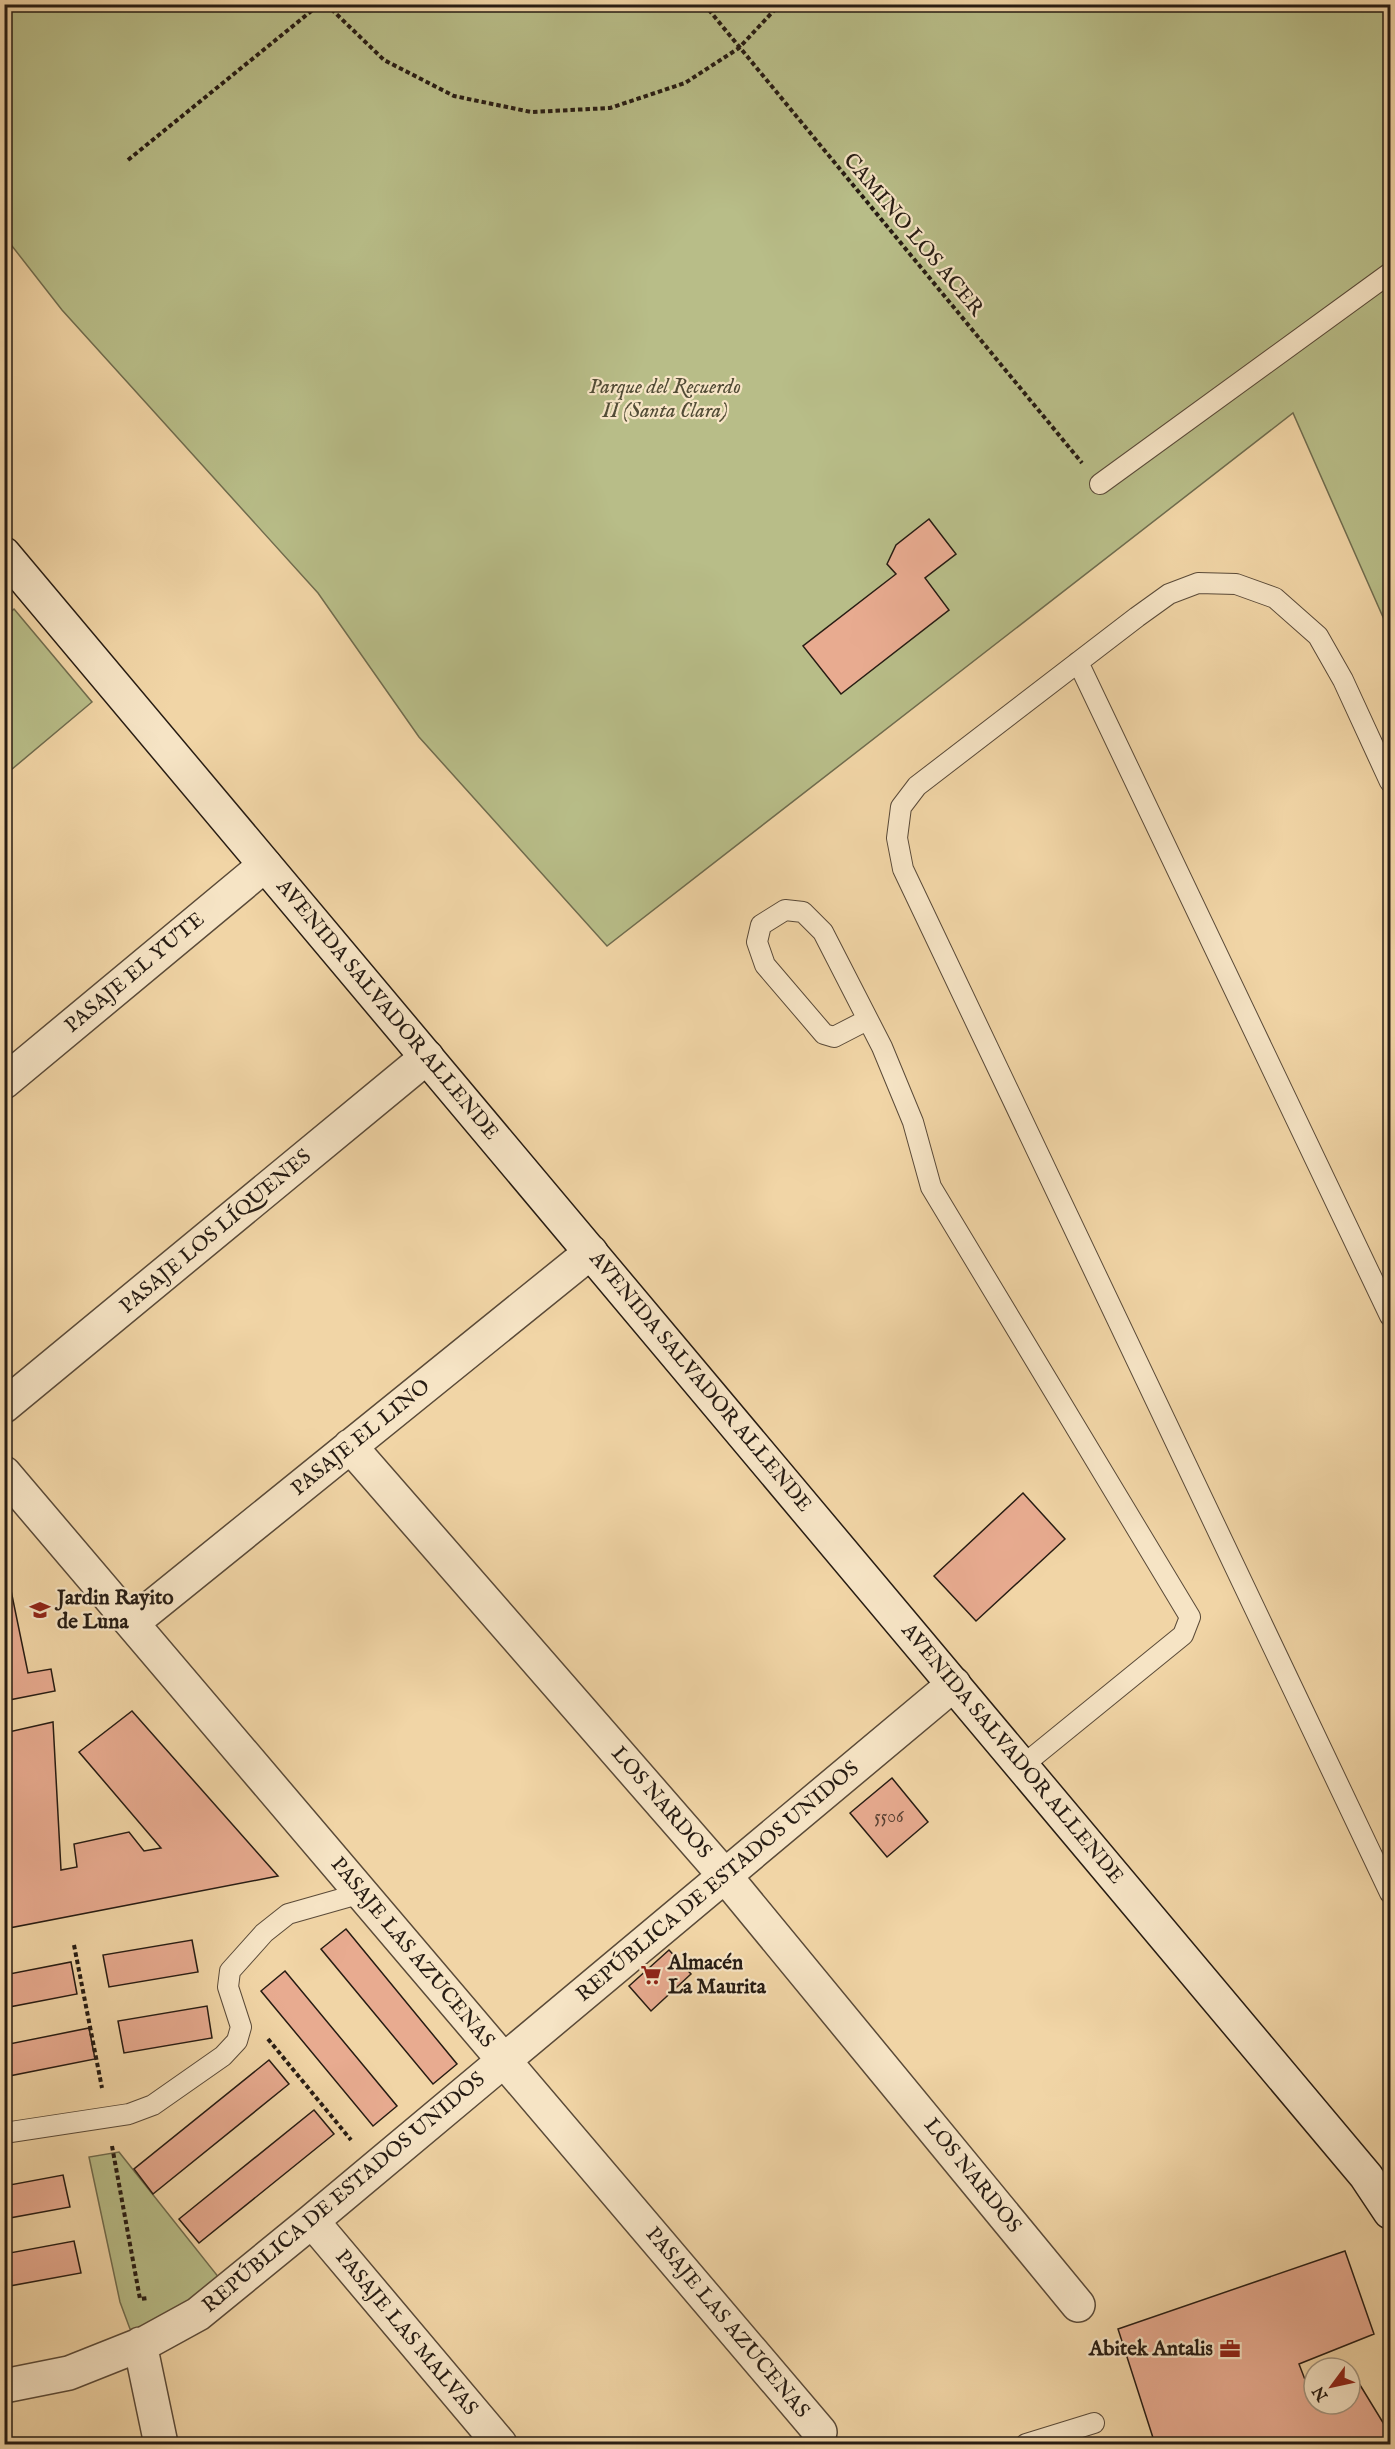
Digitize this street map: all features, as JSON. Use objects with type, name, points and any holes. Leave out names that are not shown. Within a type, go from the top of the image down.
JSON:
[{"type":"street","name":"AVENIDA SALVADOR ALLENDE","points":[[9,568],[265,865],[954,1684],[1366,2176],[1390,2212]]},
{"type":"street","name":"PASAJE EL YUTE","points":[[4,1082],[265,865]]},
{"type":"street","name":"PASAJE LOS LÍQUENES","points":[[4,1406],[427,1057]]},
{"type":"street","name":"PASAJE EL LINO","points":[[132,1623],[591,1252]]},
{"type":"street","name":"LOS NARDOS","points":[[350,1446],[725,1876],[1078,2305]]},
{"type":"street","name":"PASAJE LAS AZUCENAS","points":[[4,1473],[823,2438]]},
{"type":"street","name":"REPÚBLICA DE ESTADOS UNIDOS","points":[[4,2386],[69,2373],[140,2344],[198,2314],[954,1684]]},
{"type":"street","name":"PASAJE LAS MALVAS","points":[[312,2221],[500,2445]]},
{"type":"street","points":[[140,2344],[161,2445]]},
{"type":"lane","points":[[1100,484],[1390,273]]},
{"type":"lane","points":[[1390,782],[1344,680],[1318,636],[1275,598],[1236,584],[1198,583],[1169,594],[917,786],[901,807],[897,838],[903,869],[1390,1893]]},
{"type":"lane","points":[[1078,662],[1390,1316]]},
{"type":"lane","points":[[867,1020],[834,1037],[825,1034],[765,965],[757,942],[761,925],[785,910],[803,912],[822,932],[882,1047],[913,1122],[931,1187],[1190,1617],[1184,1635],[1022,1766]]},
{"type":"lane","points":[[4,2133],[129,2114],[153,2105],[223,2056],[237,2041],[241,2027],[228,1987],[230,1971],[264,1933],[288,1914],[362,1893]]},
{"type":"lane","points":[[1026,2445],[1095,2423]]},
{"type":"path","points":[[128,160],[320,4]]},
{"type":"path","points":[[326,4],[384,60],[454,96],[531,112],[610,108],[685,83],[739,48],[780,4]]},
{"type":"path","name":"CAMINO LOS ACER","points":[[704,4],[1100,484]]},
{"type":"path","points":[[74,1945],[140,2299],[150,2297]]},
{"type":"path","points":[[237,2014],[249,2017],[352,2141]]},
{"type":"green space","name":"Parque del Recuerdo II (Santa Clara)","points":[[5,5],[1390,5],[1390,633],[1293,413],[607,946],[419,737],[318,593],[62,310],[5,237]]},
{"type":"green space","points":[[14,609],[92,702],[5,775],[5,617]]},
{"type":"green space","points":[[119,2152],[220,2279],[153,2326],[139,2332],[130,2329],[120,2302],[89,2157]]},
{"type":"building","points":[[929,519],[956,554],[925,578],[949,610],[841,694],[803,646],[896,574],[887,564],[896,545]]},
{"type":"building","points":[[1023,1493],[1065,1539],[976,1621],[934,1576]]},
{"type":"building","points":[[4,1571],[7,1571],[28,1673],[51,1669],[55,1691],[4,1701]]},
{"type":"building","points":[[132,1711],[278,1876],[4,1929],[4,1733],[53,1722],[61,1870],[77,1867],[74,1844],[129,1832],[144,1851],[161,1848],[79,1752]]},
{"type":"building","points":[[892,1778],[928,1822],[887,1857],[850,1813]]},
{"type":"building","points":[[346,1929],[457,2064],[433,2084],[321,1949]]},
{"type":"building","points":[[192,1940],[198,1972],[109,1987],[103,1955]]},
{"type":"building","points":[[669,1950],[691,1974],[651,2011],[629,1986]]},
{"type":"building","points":[[71,1962],[77,1994],[4,2008],[4,1975]]},
{"type":"building","points":[[285,1971],[397,2106],[373,2126],[261,1991]]},
{"type":"building","points":[[207,2006],[212,2038],[124,2053],[118,2021]]},
{"type":"building","points":[[89,2028],[95,2059],[4,2077],[4,2045]]},
{"type":"building","points":[[269,2060],[289,2084],[153,2194],[134,2169]]},
{"type":"building","points":[[314,2110],[334,2134],[199,2243],[179,2219]]},
{"type":"building","points":[[63,2175],[70,2207],[4,2219],[4,2186]]},
{"type":"building","points":[[74,2241],[81,2273],[4,2287],[4,2254]]},
{"type":"building","name":"Abitek Antalis","points":[[1345,2251],[1374,2334],[1319,2356],[1302,2356],[1302,2363],[1299,2364],[1302,2372],[1302,2416],[1362,2416],[1362,2388],[1390,2434],[1390,2444],[1155,2444],[1118,2329]]},
{"type":"place","name":"Jardin Rayito de Luna","points":[[40,1610]]},
{"type":"place","name":"Almacén La Maurita","points":[[651,1975]]},
{"type":"place","name":"Abitek Antalis","points":[[1230,2349]]}]
